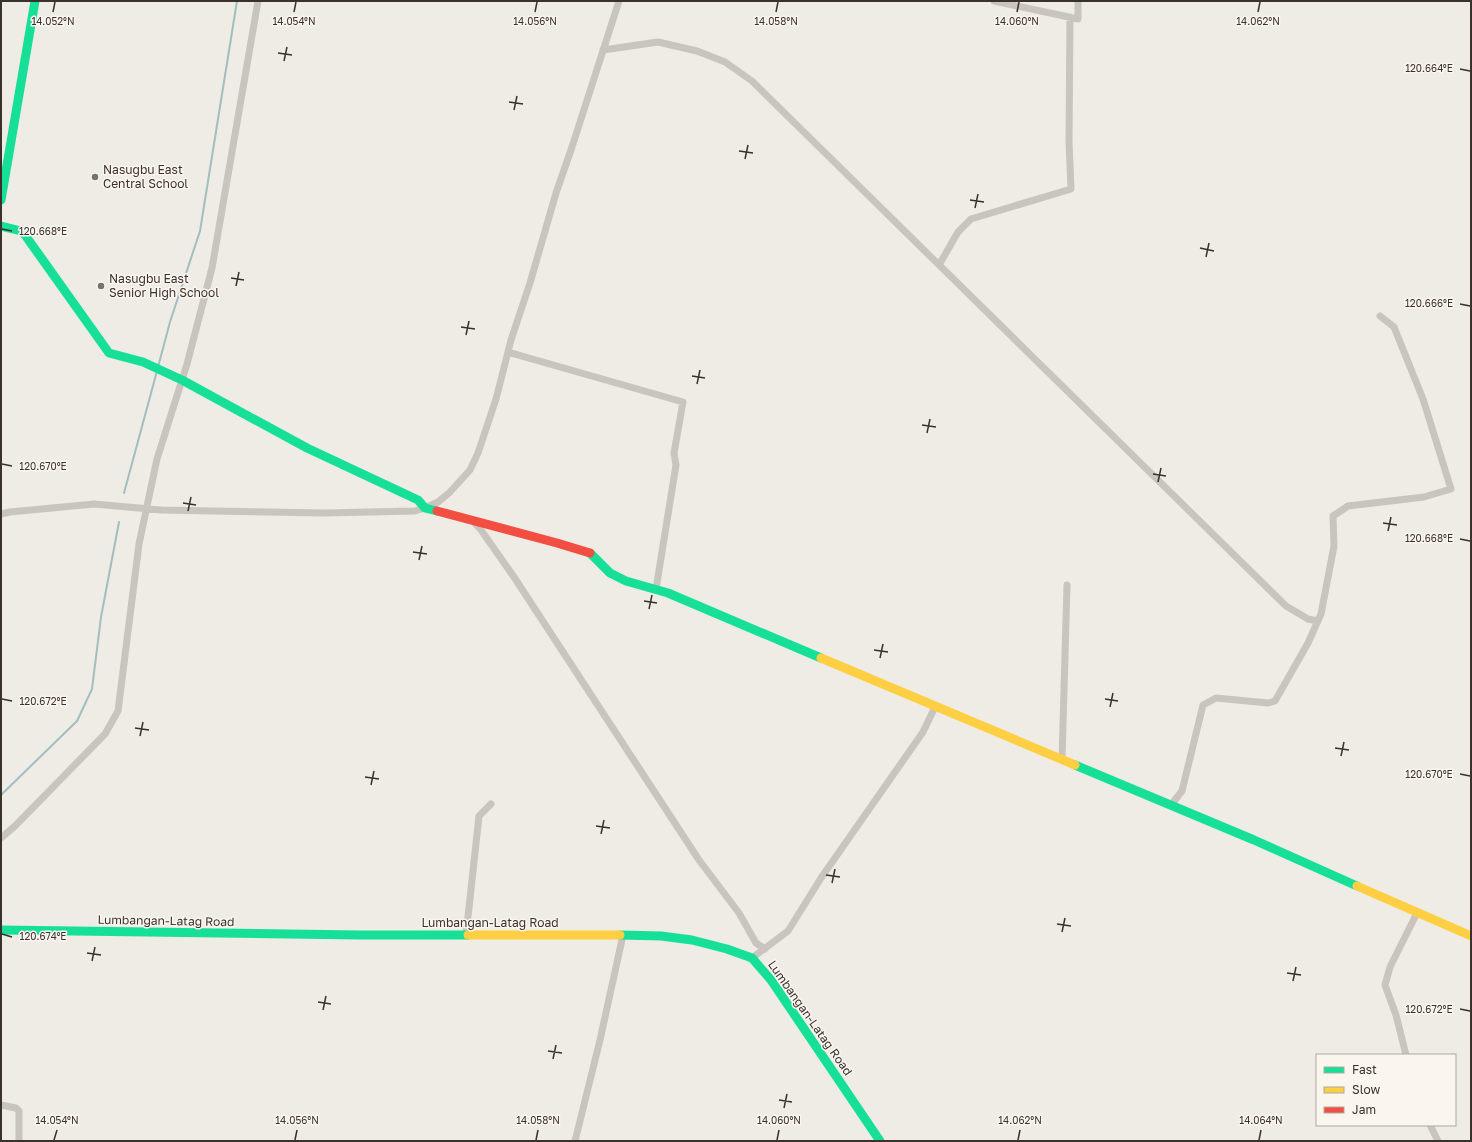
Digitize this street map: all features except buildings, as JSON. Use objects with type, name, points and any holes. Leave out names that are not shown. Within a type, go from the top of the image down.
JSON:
[{"type":"street","points":[[1,200],[35,1]]},
{"type":"street","points":[[1,838],[15,826],[105,734],[118,711],[139,544],[157,459],[182,380],[212,268],[258,1]]},
{"type":"street","points":[[1,514],[94,504],[147,509],[211,511],[324,513],[414,511],[438,502],[449,493],[470,470],[478,453],[496,400],[508,352],[556,193],[619,1]]},
{"type":"street","points":[[994,1],[1078,19],[1078,1]]},
{"type":"street","points":[[939,265],[958,232],[971,219],[1071,189],[1069,142],[1070,17]]},
{"type":"street","points":[[603,50],[658,42],[697,51],[725,62],[752,81],[1286,606],[1308,619],[1318,621]]},
{"type":"street","points":[[1,226],[21,231],[25,235],[109,353],[150,365],[182,380],[307,448],[418,500],[425,508],[470,519],[592,554],[610,573],[626,581],[656,589],[682,599],[934,707],[1254,840],[1417,914],[1471,936]]},
{"type":"street","points":[[1171,805],[1182,791],[1203,705],[1216,698],[1268,703],[1275,701],[1308,643],[1321,614],[1334,546],[1333,516],[1348,506],[1424,497],[1451,489],[1423,399],[1394,328],[1380,316]]},
{"type":"street","points":[[508,352],[682,402],[674,453],[676,465],[656,589]]},
{"type":"street","points":[[470,519],[481,530],[514,577],[696,854],[739,914],[756,944],[765,949]]},
{"type":"street","points":[[1062,760],[1067,585]]},
{"type":"street","points":[[752,958],[788,931],[821,878],[923,732],[934,707]]},
{"type":"street","points":[[466,935],[479,816],[491,804]]},
{"type":"street","points":[[1406,1054],[1396,1015],[1385,985],[1390,967],[1417,914]]},
{"type":"street","name":"Lumbangan-Latag Road","points":[[1,930],[660,936],[692,940],[727,949],[752,958],[775,987],[880,1141]]},
{"type":"street","points":[[575,1141],[600,1040],[623,936]]},
{"type":"street","points":[[1,1106],[16,1108],[19,1111],[19,1141]]},
{"type":"street","points":[[1430,1126],[1438,1141]]},
{"type":"waterway","points":[[158,367],[170,322],[200,231],[237,1]]},
{"type":"waterway","points":[[124,493],[157,371]]},
{"type":"waterway","points":[[1,795],[77,721],[92,689],[101,617],[119,522]]},
{"type":"traffic: fast","points":[[1,200],[35,1]]},
{"type":"traffic: fast","points":[[1,226],[21,231],[25,235],[109,353],[143,362],[182,380],[307,448],[418,500],[425,508],[437,511]]},
{"type":"traffic: fast","points":[[590,553],[610,573],[626,581],[668,593],[821,658]]},
{"type":"traffic: fast","points":[[1075,765],[1254,840],[1357,886]]},
{"type":"traffic: fast","points":[[1,930],[468,935]]},
{"type":"traffic: fast","points":[[620,935],[661,936],[692,940],[727,949],[752,958],[771,980],[880,1141]]},
{"type":"traffic: slow","points":[[821,658],[1075,765]]},
{"type":"traffic: slow","points":[[1357,886],[1471,936]]},
{"type":"traffic: slow","points":[[468,935],[620,935]]},
{"type":"traffic: jam","points":[[437,511],[590,553]]},
{"type":"place","name":"Nasugbu East Central School","points":[[95,177]]},
{"type":"place","name":"Nasugbu East Senior High School","points":[[101,286]]}]
